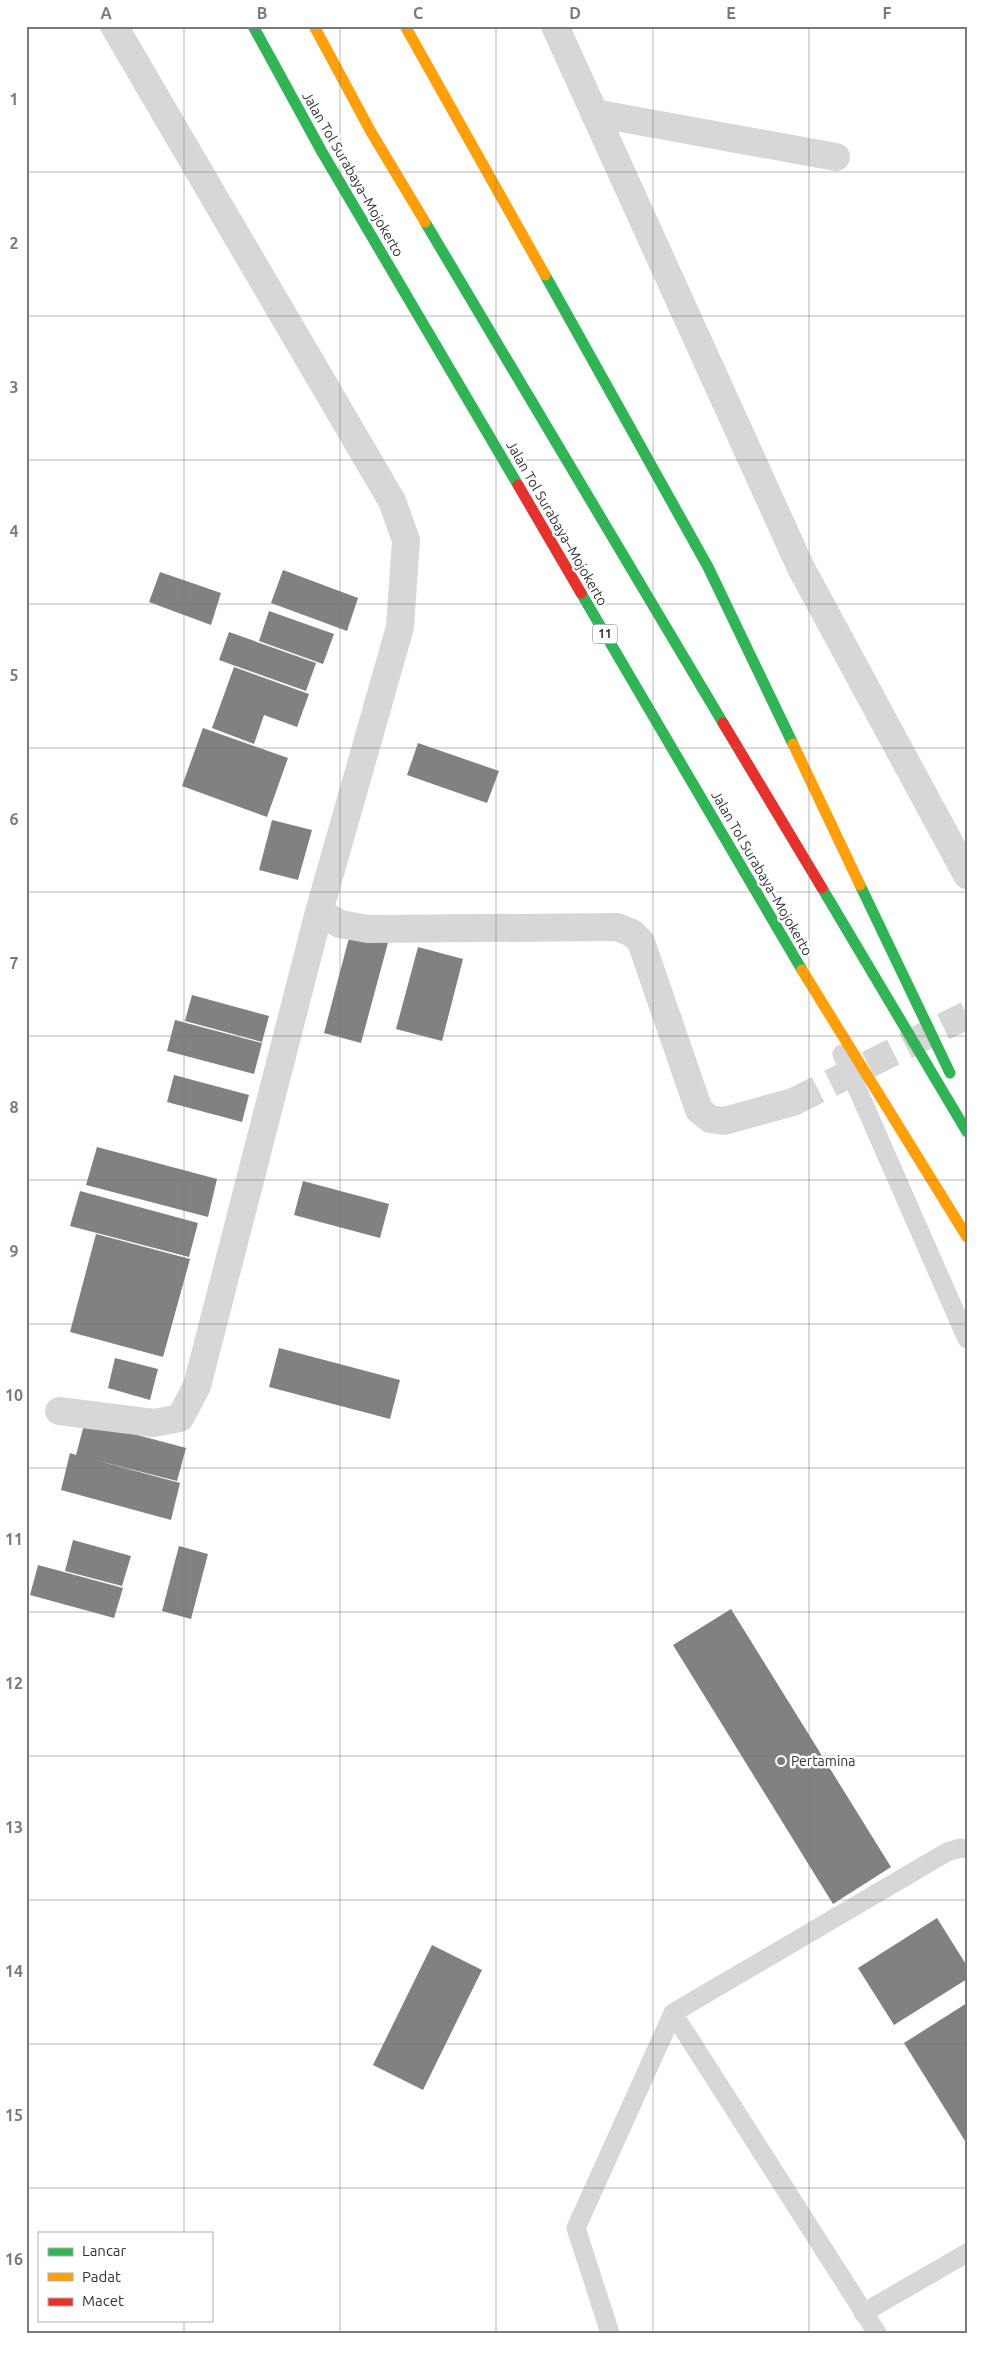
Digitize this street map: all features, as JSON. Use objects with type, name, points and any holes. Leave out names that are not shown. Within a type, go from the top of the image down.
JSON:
[{"type":"highway","name":"Jalan Tol Surabaya–Mojokerto","points":[[253,26],[327,161],[812,987],[967,1237]]},
{"type":"highway","points":[[314,26],[371,132],[967,1132]]},
{"type":"highway","points":[[405,26],[708,567],[954,1080]]},
{"type":"street","points":[[59,1411],[154,1423],[180,1418],[197,1386],[319,912],[400,627],[406,540],[392,501],[114,26]]},
{"type":"street","points":[[555,26],[801,568],[967,875]]},
{"type":"street","points":[[594,113],[836,157]]},
{"type":"street","points":[[319,912],[340,924],[368,929],[617,927],[625,930],[632,933],[641,942],[699,1110],[710,1119],[724,1121],[794,1102]]},
{"type":"lane","points":[[812,987],[967,1339]]},
{"type":"lane","points":[[610,2333],[576,2228],[673,2013],[947,1852],[961,1848],[967,1849]]},
{"type":"lane","points":[[673,2013],[877,2333]]},
{"type":"lane","points":[[863,2313],[967,2253]]},
{"type":"building","points":[[283,570],[358,598],[347,631],[271,603]]},
{"type":"building","points":[[160,572],[221,593],[211,625],[149,602]]},
{"type":"building","points":[[269,611],[334,634],[323,664],[259,641]]},
{"type":"building","points":[[229,632],[316,663],[306,691],[219,660]]},
{"type":"building","points":[[234,667],[309,694],[297,727],[264,715],[254,744],[212,728]]},
{"type":"building","points":[[203,728],[288,758],[267,817],[182,786]]},
{"type":"building","points":[[418,743],[499,771],[487,803],[407,775]]},
{"type":"building","points":[[272,820],[312,830],[298,880],[259,870]]},
{"type":"building","points":[[351,930],[389,939],[361,1043],[324,1033]]},
{"type":"building","points":[[418,947],[463,959],[442,1041],[396,1029]]},
{"type":"building","points":[[192,995],[269,1016],[262,1042],[185,1021]]},
{"type":"building","points":[[175,1020],[262,1043],[254,1074],[167,1051]]},
{"type":"building","points":[[174,1075],[249,1095],[242,1122],[167,1102]]},
{"type":"building","points":[[97,1147],[217,1179],[208,1217],[86,1185]]},
{"type":"building","points":[[303,1181],[389,1204],[380,1238],[294,1215]]},
{"type":"building","points":[[80,1191],[198,1223],[189,1257],[70,1226]]},
{"type":"building","points":[[96,1234],[190,1259],[163,1357],[70,1332]]},
{"type":"building","points":[[279,1348],[400,1380],[390,1419],[269,1387]]},
{"type":"building","points":[[115,1358],[158,1369],[150,1400],[108,1388]]},
{"type":"building","points":[[85,1421],[186,1448],[177,1481],[95,1460],[180,1483],[171,1520],[61,1490],[70,1453],[76,1455]]},
{"type":"building","points":[[73,1540],[131,1556],[122,1586],[65,1571]]},
{"type":"building","points":[[179,1546],[208,1554],[191,1619],[162,1611]]},
{"type":"building","points":[[38,1565],[123,1588],[114,1618],[30,1595]]},
{"type":"building","points":[[731,1609],[891,1867],[833,1904],[673,1645]]},
{"type":"building","points":[[937,1918],[967,1966],[967,1979],[894,2025],[858,1968]]},
{"type":"building","points":[[432,1945],[482,1970],[423,2090],[373,2065]]},
{"type":"building","points":[[967,2003],[967,2144],[904,2043]]},
{"type":"tunnel","points":[[793,1102],[967,1015]]},
{"type":"traffic: fast","points":[[253,26],[322,152],[518,485]]},
{"type":"traffic: fast","points":[[425,222],[723,723]]},
{"type":"traffic: fast","points":[[545,275],[708,567],[793,744]]},
{"type":"traffic: fast","points":[[581,593],[802,970]]},
{"type":"traffic: fast","points":[[860,885],[950,1073]]},
{"type":"traffic: fast","points":[[822,888],[967,1132]]},
{"type":"traffic: slow","points":[[314,26],[371,132],[425,222]]},
{"type":"traffic: slow","points":[[405,26],[545,275]]},
{"type":"traffic: slow","points":[[793,744],[860,885]]},
{"type":"traffic: slow","points":[[802,970],[967,1237]]},
{"type":"traffic: jam","points":[[518,485],[581,593]]},
{"type":"traffic: jam","points":[[723,723],[822,888]]},
{"type":"place","name":"Pertamina","points":[[781,1761]]}]
